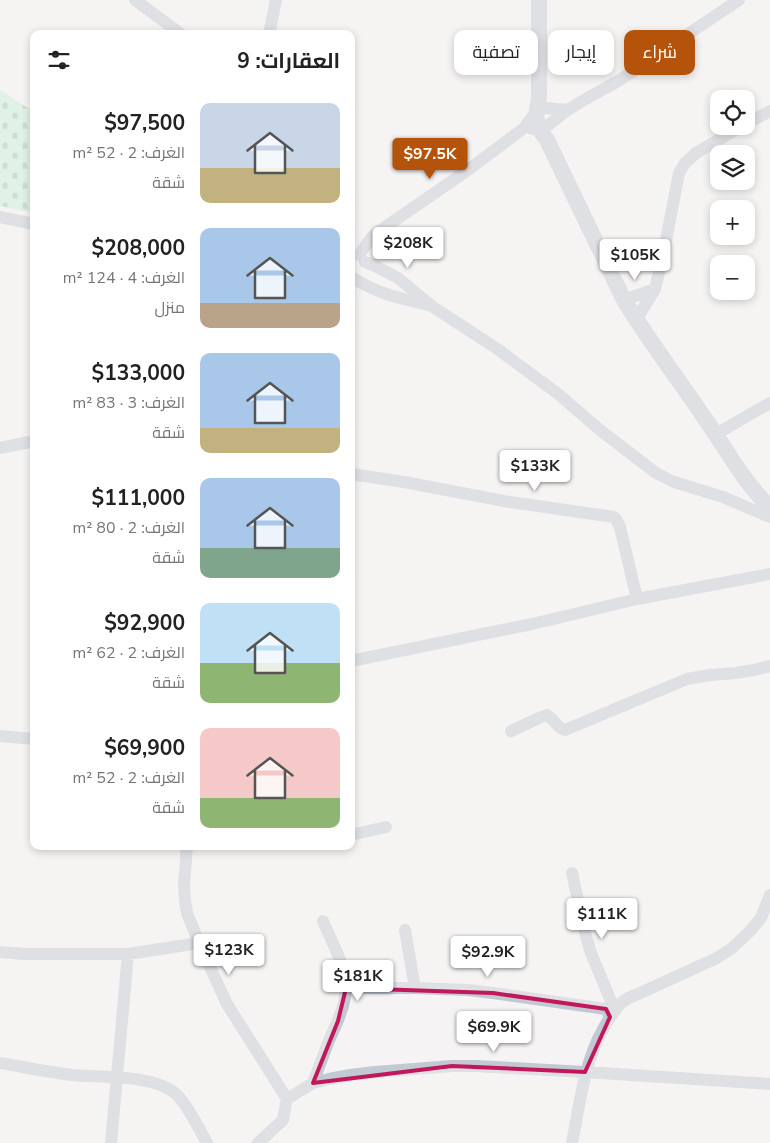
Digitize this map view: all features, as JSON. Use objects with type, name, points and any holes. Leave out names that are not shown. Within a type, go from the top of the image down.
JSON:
[{"type":"street","points":[[135,0],[176,30]]},
{"type":"street","points":[[270,30],[276,0]]},
{"type":"street","points":[[538,0],[540,131],[624,300],[636,320],[753,490],[770,507]]},
{"type":"street","points":[[358,257],[371,238],[378,232],[468,170],[540,131],[568,110],[608,87],[739,0]]},
{"type":"street","points":[[540,105],[568,110]]},
{"type":"street","points":[[540,105],[540,131]]},
{"type":"street","points":[[755,119],[770,111]]},
{"type":"street","points":[[636,320],[655,289],[679,173],[685,163],[696,152],[726,135]]},
{"type":"street","points":[[0,218],[30,223]]},
{"type":"street","points":[[355,277],[362,275],[364,271],[358,257]]},
{"type":"street","points":[[358,257],[398,278],[433,306],[496,348],[656,473],[674,482],[723,497],[770,517]]},
{"type":"street","points":[[355,280],[375,291],[433,306]]},
{"type":"street","points":[[624,300],[655,289]]},
{"type":"street","points":[[716,434],[770,403]]},
{"type":"street","points":[[0,448],[30,442]]},
{"type":"street","points":[[355,475],[510,502],[614,517],[620,527],[637,599]]},
{"type":"street","points":[[355,660],[532,624],[637,599],[770,574]]},
{"type":"street","points":[[511,731],[547,715],[559,728],[565,730],[687,679],[736,673],[770,666]]},
{"type":"street","points":[[0,736],[30,739]]},
{"type":"street","points":[[355,834],[386,827]]},
{"type":"street","points":[[187,850],[184,885],[185,901],[187,913],[199,943],[227,1004],[287,1099],[283,1120],[258,1143]]},
{"type":"street","points":[[572,873],[588,944],[613,1014]]},
{"type":"street","points":[[572,1143],[586,1072],[600,1035],[619,1004],[626,999],[718,958],[732,948],[761,918],[770,896]]},
{"type":"street","points":[[313,1083],[338,1021],[345,999],[346,988],[341,964],[323,921]]},
{"type":"street","points":[[405,930],[415,988]]},
{"type":"street","points":[[0,952],[25,954],[128,954],[199,943]]},
{"type":"street","points":[[111,1143],[128,954]]},
{"type":"street","points":[[346,988],[415,988],[484,992],[606,1009],[613,1014]]},
{"type":"street","points":[[0,1063],[73,1075],[117,1078],[158,1084],[175,1093],[182,1100],[207,1143]]},
{"type":"street","points":[[287,1099],[313,1083],[358,1074],[452,1066],[586,1072],[770,1084]]},
{"type":"highlighted area","points":[[346,988],[493,993],[606,1009],[610,1017],[585,1072],[452,1066],[313,1083],[338,1021]]},
{"type":"green space","points":[[0,90],[30,109],[30,212],[0,206]]}]
